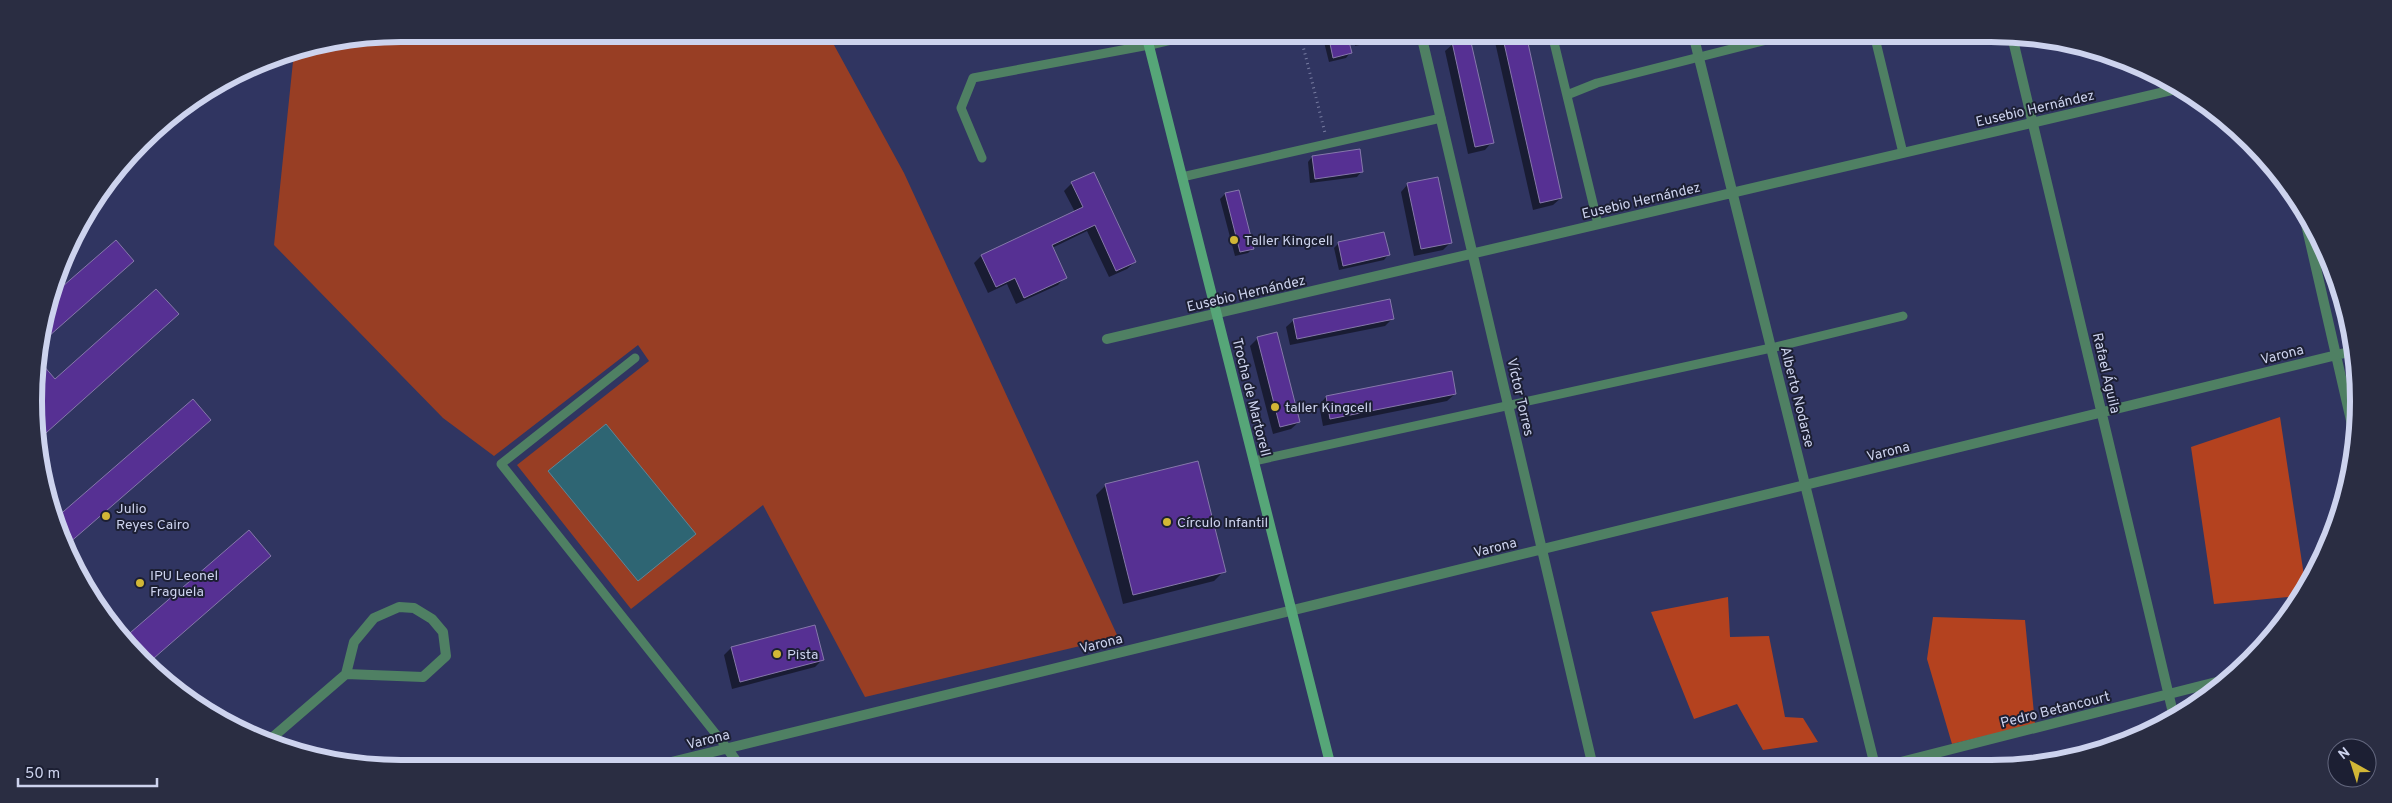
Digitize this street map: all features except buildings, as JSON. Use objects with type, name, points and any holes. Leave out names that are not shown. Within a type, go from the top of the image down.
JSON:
[{"type":"street","name":"Trocha de Martorell","points":[[1148,42],[1329,760]]},
{"type":"street","points":[[1149,45],[1162,42]]},
{"type":"street","name":"Víctor Torres","points":[[1423,42],[1591,760]]},
{"type":"street","name":"Alberto Nodarse","points":[[1696,42],[1874,760]]},
{"type":"street","name":"Rafael Águila","points":[[2014,43],[2173,710]]},
{"type":"street","name":"Eusebio Hernández","points":[[1107,339],[2169,91]]},
{"type":"street","points":[[2309,237],[2349,414]]},
{"type":"street","name":"Varona","points":[[679,760],[2346,353]]},
{"type":"street","points":[[274,736],[346,674],[354,642],[374,618],[399,607],[414,608],[432,619],[443,632],[446,656],[423,677],[346,674]]},
{"type":"street","name":"Pedro Betancourt","points":[[1909,760],[2212,683]]},
{"type":"street","points":[[727,748],[736,760]]},
{"type":"lane","points":[[1554,42],[1598,224]]},
{"type":"lane","points":[[1567,95],[1597,83],[1757,42]]},
{"type":"lane","points":[[1876,42],[1903,153]]},
{"type":"lane","points":[[982,158],[961,108],[973,78],[1149,45]]},
{"type":"lane","points":[[1182,177],[1441,118]]},
{"type":"lane","points":[[1254,461],[1771,348],[1902,316]]},
{"type":"lane","points":[[635,358],[502,464],[727,748]]},
{"type":"path","points":[[1302,42],[1328,145]]},
{"type":"shaded area","points":[[402,42],[832,42],[904,173],[1118,637],[865,697],[763,505],[631,609],[517,465],[649,361],[638,345],[494,456],[443,418],[274,245],[293,60],[331,49]]},
{"type":"shaded area","points":[[2280,417],[2304,575],[2292,597],[2214,604],[2191,447]]},
{"type":"shaded area","points":[[606,424],[696,534],[638,581],[548,471]]},
{"type":"shaded area","points":[[1728,597],[1730,637],[1769,636],[1785,717],[1803,718],[1818,742],[1763,750],[1737,704],[1694,719],[1651,612]]},
{"type":"shaded area","points":[[1933,617],[2025,620],[2035,724],[1952,744],[1927,659]]},
{"type":"place","name":"Taller Kingcell","points":[[1234,240]]},
{"type":"place","name":"taller Kingcell","points":[[1275,407]]},
{"type":"place","name":"Julio Reyes Cairo","points":[[106,516]]},
{"type":"place","name":"Círculo Infantil","points":[[1167,522]]},
{"type":"place","name":"IPU Leonel Fraguela","points":[[140,583]]},
{"type":"place","name":"Pista","points":[[777,654]]}]
